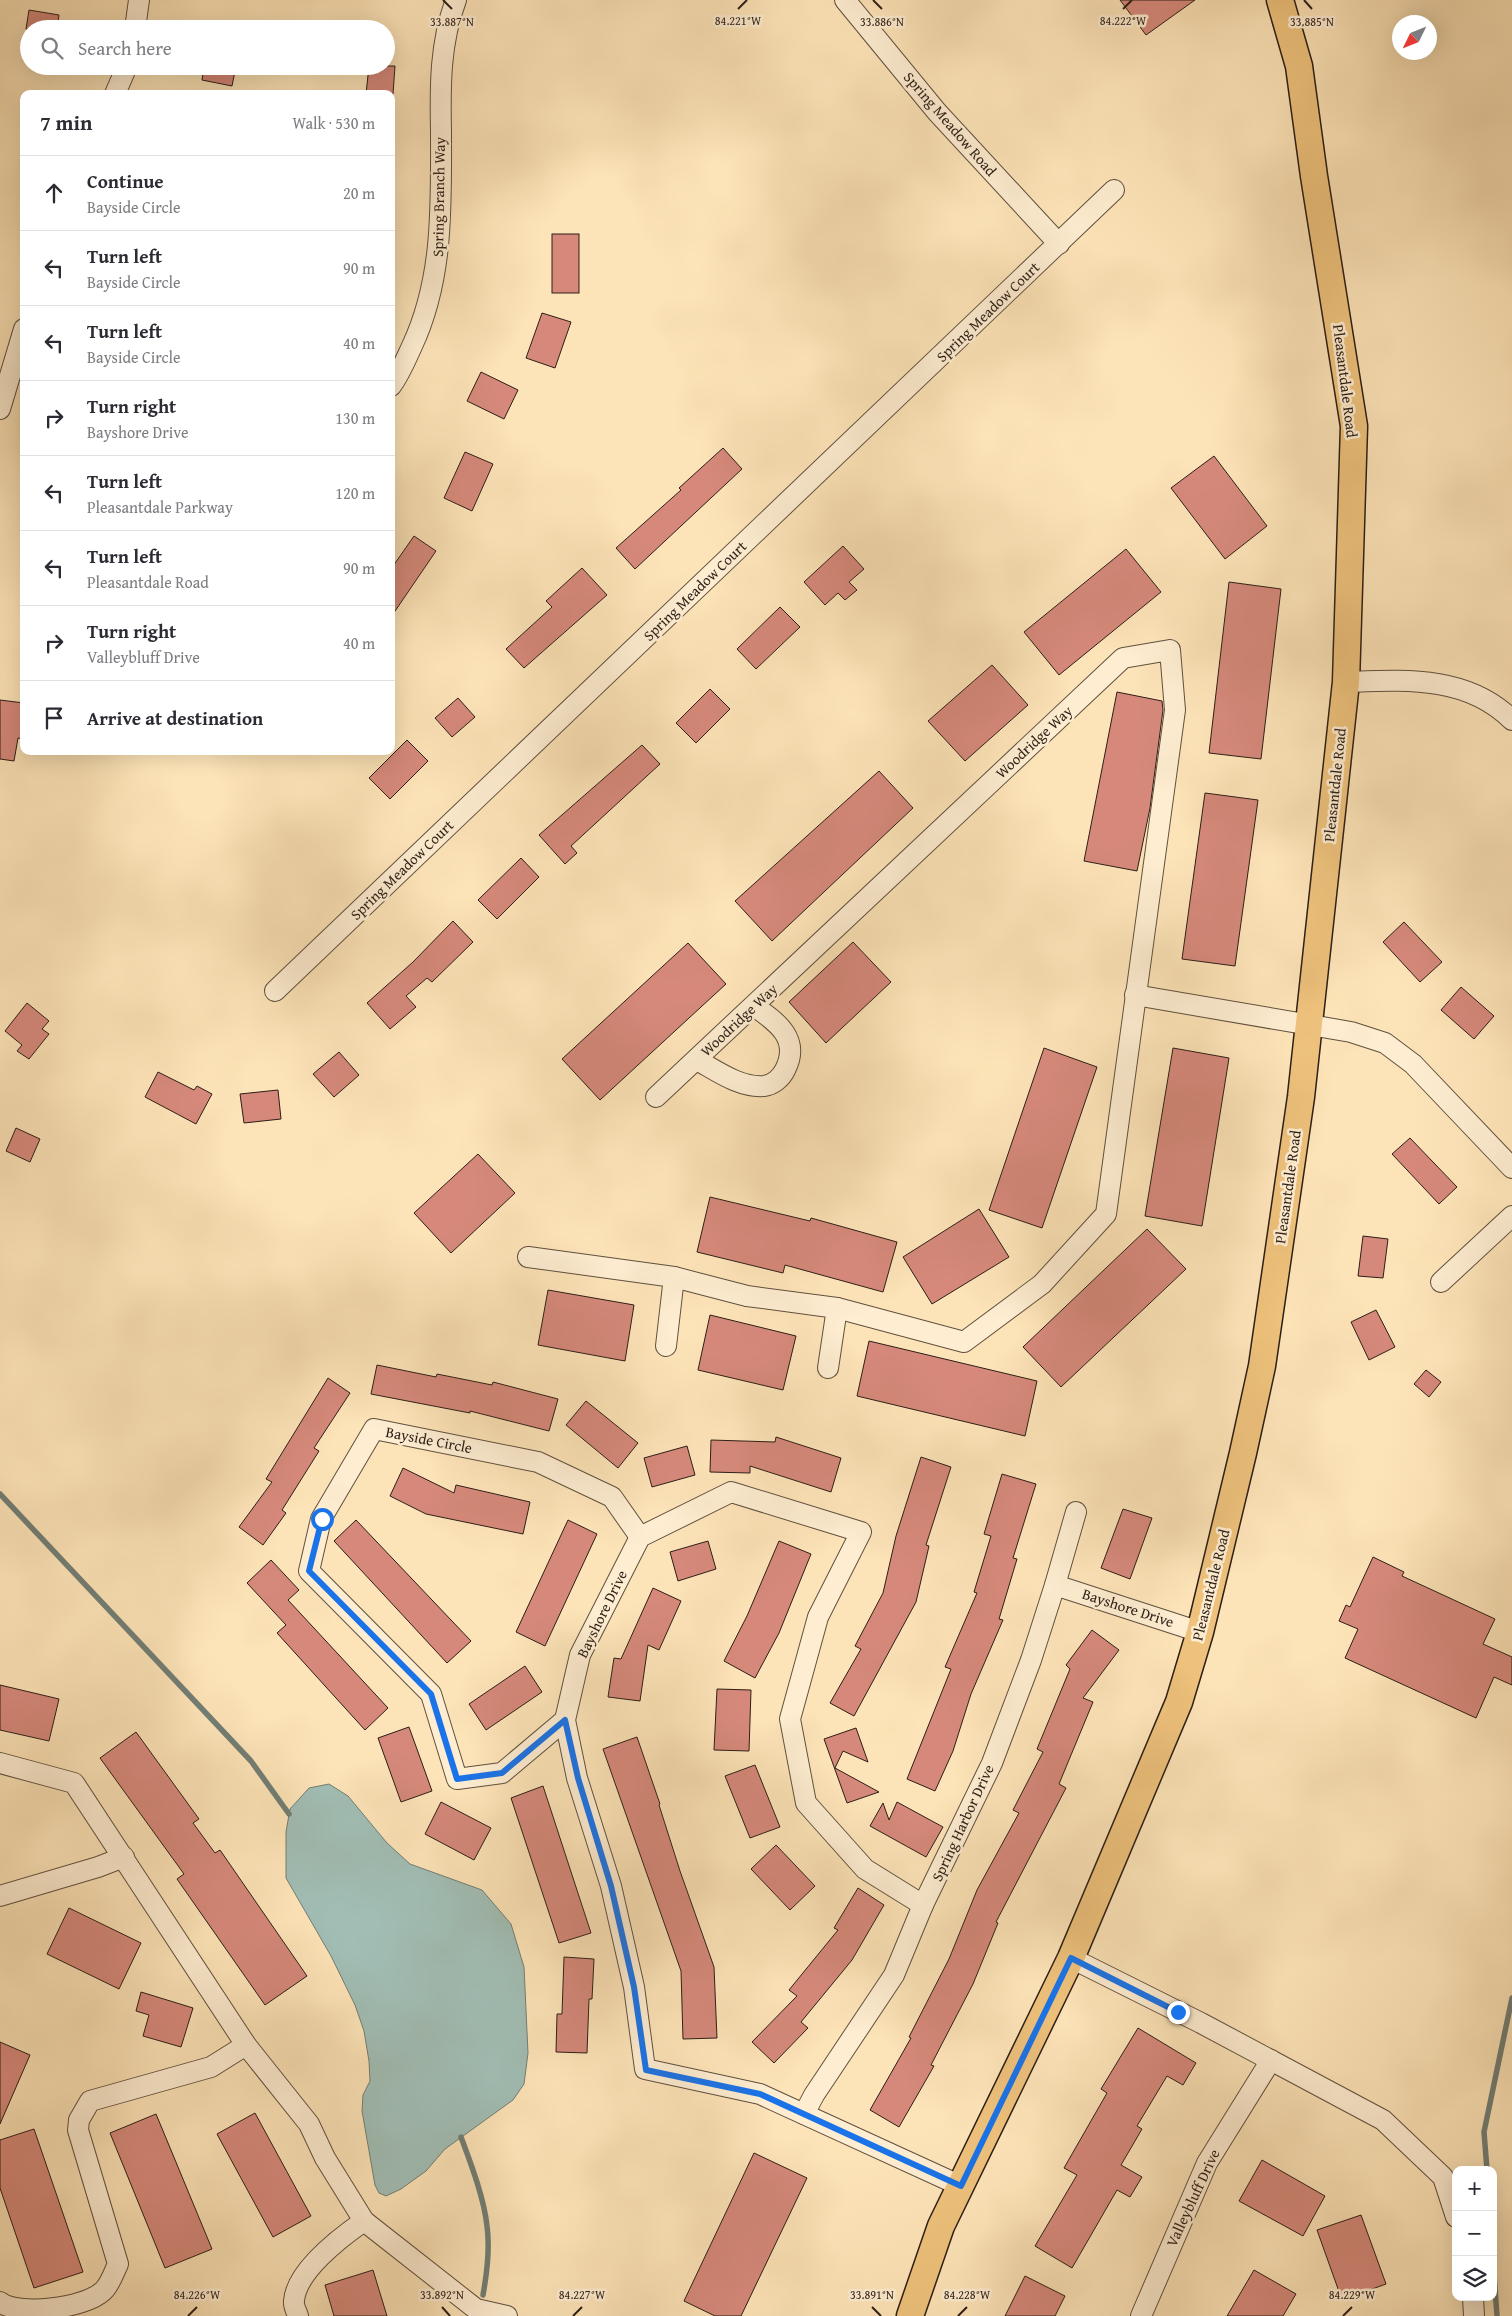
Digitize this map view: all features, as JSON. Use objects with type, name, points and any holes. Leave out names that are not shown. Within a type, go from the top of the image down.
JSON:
[{"type":"main road","name":"Pleasantdale Road","points":[[910,2316],[941,2226],[1071,1958],[1180,1702],[1200,1632],[1244,1453],[1262,1366],[1302,1097],[1308,1025],[1346,682],[1354,426],[1314,176],[1299,66],[1280,0]]},
{"type":"street","points":[[136,20],[139,0]]},
{"type":"street","name":"Spring Branch Way","points":[[395,378],[417,335],[433,289],[438,261],[441,208],[440,69],[456,0]]},
{"type":"street","name":"Spring Meadow Road","points":[[845,0],[937,112],[1059,244]]},
{"type":"street","points":[[117,90],[123,75]]},
{"type":"street","name":"Spring Meadow Court","points":[[275,991],[1114,190]]},
{"type":"street","points":[[0,409],[16,382],[20,356]]},
{"type":"street","name":"Woodridge Way","points":[[528,1257],[674,1277],[747,1296],[837,1308],[964,1342],[1042,1284],[1106,1214],[1135,994],[1176,710],[1170,650],[1123,658],[656,1097]]},
{"type":"street","points":[[1346,682],[1413,679],[1466,690],[1504,712],[1512,720]]},
{"type":"street","points":[[1135,994],[1351,1032],[1385,1043],[1413,1064],[1512,1168]]},
{"type":"street","points":[[697,1060],[733,1079],[750,1085],[766,1086],[776,1082],[784,1072],[792,1049],[788,1038],[772,1018],[754,1006]]},
{"type":"street","points":[[1441,1282],[1512,1216]]},
{"type":"street","points":[[666,1346],[674,1277]]},
{"type":"street","points":[[828,1368],[837,1308]]},
{"type":"street","name":"Bayside Circle","points":[[565,1720],[502,1773],[457,1779],[431,1694],[309,1571],[322,1519],[374,1430],[538,1462],[612,1498],[640,1537]]},
{"type":"street","points":[[640,1537],[732,1492],[861,1532],[818,1617],[790,1719],[806,1803],[865,1868],[924,1905]]},
{"type":"street","name":"Spring Harbor Drive","points":[[804,2114],[894,1975],[924,1905],[992,1762],[1031,1660],[1076,1512]]},
{"type":"street","name":"Bayshore Drive","points":[[640,1537],[580,1655],[565,1720],[578,1778],[616,1904],[634,1987],[646,2070],[760,2094],[804,2114]]},
{"type":"street","name":"Bayshore Drive","points":[[1055,1585],[1200,1632]]},
{"type":"street","points":[[0,1763],[74,1782],[246,2045],[309,2124],[325,2158],[364,2221],[476,2310],[508,2316]]},
{"type":"street","points":[[0,1896],[98,1867],[124,1857]]},
{"type":"street","points":[[1071,1958],[1271,2060],[1383,2120],[1443,2177],[1454,2211]]},
{"type":"street","points":[[0,2302],[4,2308],[21,2314],[74,2307],[104,2291],[118,2264],[78,2130],[79,2120],[90,2101],[211,2067],[246,2045]]},
{"type":"street","name":"Valleybluff Drive","points":[[1141,2316],[1207,2163],[1271,2060]]},
{"type":"street","points":[[804,2114],[961,2186]]},
{"type":"street","points":[[298,2316],[294,2302],[299,2284],[322,2254],[364,2221]]},
{"type":"street","points":[[1473,2301],[1474,2316]]},
{"type":"water","points":[[329,1784],[348,1796],[387,1843],[410,1864],[482,1890],[511,1924],[524,1967],[528,2053],[524,2084],[513,2100],[445,2149],[426,2171],[401,2189],[386,2196],[379,2193],[375,2185],[362,2111],[363,2095],[370,2081],[364,2031],[355,2005],[331,1956],[286,1878],[286,1832],[290,1809],[309,1788]]},
{"type":"building","points":[[1120,0],[1195,0],[1146,35]]},
{"type":"building","points":[[29,10],[59,15],[58,20],[27,20]]},
{"type":"building","points":[[203,75],[234,75],[232,86],[202,80]]},
{"type":"building","points":[[368,75],[394,75],[393,90],[366,90]]},
{"type":"building","points":[[552,234],[579,234],[579,293],[552,293]]},
{"type":"building","points":[[542,313],[571,322],[555,368],[526,358]]},
{"type":"building","points":[[481,372],[518,390],[504,419],[467,401]]},
{"type":"building","points":[[723,448],[742,469],[635,569],[616,548],[681,490],[679,488]]},
{"type":"building","points":[[465,452],[493,464],[472,511],[444,498]]},
{"type":"building","points":[[1214,456],[1267,526],[1225,559],[1171,488]]},
{"type":"building","points":[[414,536],[436,551],[395,611],[395,563]]},
{"type":"building","points":[[843,546],[864,569],[849,582],[857,590],[845,600],[838,593],[825,605],[804,582]]},
{"type":"building","points":[[1126,549],[1161,592],[1059,675],[1024,632]]},
{"type":"building","points":[[582,568],[607,595],[524,668],[506,649],[552,607],[546,601]]},
{"type":"building","points":[[1229,582],[1281,589],[1261,759],[1209,753]]},
{"type":"building","points":[[780,607],[800,627],[756,669],[737,649]]},
{"type":"building","points":[[992,665],[1028,705],[965,761],[928,721]]},
{"type":"building","points":[[710,689],[730,709],[696,743],[676,723]]},
{"type":"building","points":[[1117,692],[1162,701],[1163,710],[1150,808],[1137,871],[1084,861]]},
{"type":"building","points":[[458,698],[475,717],[452,737],[435,718]]},
{"type":"building","points":[[0,700],[20,702],[20,738],[18,738],[14,761],[0,759]]},
{"type":"building","points":[[407,740],[428,761],[390,799],[369,778],[392,755],[395,755],[395,752]]},
{"type":"building","points":[[642,745],[660,764],[571,846],[577,853],[565,864],[539,835]]},
{"type":"building","points":[[879,771],[913,808],[772,941],[735,901]]},
{"type":"building","points":[[1205,793],[1258,800],[1235,966],[1182,959]]},
{"type":"building","points":[[521,858],[539,877],[497,919],[478,900]]},
{"type":"building","points":[[453,921],[473,942],[432,982],[427,978],[406,996],[416,1007],[390,1029],[367,1003],[413,962]]},
{"type":"building","points":[[1404,922],[1442,962],[1420,982],[1383,942]]},
{"type":"building","points":[[853,942],[891,982],[826,1043],[789,1002]]},
{"type":"building","points":[[688,943],[726,984],[600,1100],[562,1059]]},
{"type":"building","points":[[1461,987],[1494,1016],[1474,1039],[1441,1010]]},
{"type":"building","points":[[27,1003],[49,1021],[42,1029],[49,1034],[29,1059],[17,1051],[22,1045],[5,1031]]},
{"type":"building","points":[[1044,1048],[1097,1067],[1042,1228],[989,1210]]},
{"type":"building","points":[[1173,1048],[1229,1058],[1202,1226],[1145,1216]]},
{"type":"building","points":[[339,1052],[359,1075],[334,1097],[313,1074]]},
{"type":"building","points":[[158,1072],[194,1090],[197,1086],[212,1094],[196,1124],[145,1097]]},
{"type":"building","points":[[278,1090],[281,1119],[244,1123],[240,1094]]},
{"type":"building","points":[[16,1128],[40,1139],[30,1162],[6,1151]]},
{"type":"building","points":[[1410,1138],[1457,1187],[1439,1204],[1392,1154]]},
{"type":"building","points":[[478,1154],[515,1193],[451,1253],[414,1213]]},
{"type":"building","points":[[710,1197],[810,1221],[811,1218],[897,1242],[883,1292],[785,1265],[783,1273],[697,1252]]},
{"type":"building","points":[[979,1209],[1009,1257],[932,1304],[903,1257]]},
{"type":"building","points":[[1147,1229],[1186,1269],[1061,1387],[1023,1347]]},
{"type":"building","points":[[1363,1236],[1388,1239],[1383,1278],[1358,1276]]},
{"type":"building","points":[[548,1290],[634,1305],[625,1361],[538,1345]]},
{"type":"building","points":[[1376,1310],[1395,1347],[1369,1360],[1351,1322]]},
{"type":"building","points":[[710,1315],[796,1336],[783,1390],[698,1370]]},
{"type":"building","points":[[869,1341],[1037,1381],[1025,1436],[857,1396]]},
{"type":"building","points":[[377,1365],[436,1377],[437,1374],[492,1385],[493,1382],[558,1399],[549,1431],[470,1411],[470,1413],[371,1394]]},
{"type":"building","points":[[1426,1370],[1441,1382],[1429,1397],[1414,1384]]},
{"type":"building","points":[[328,1378],[350,1393],[314,1448],[319,1451],[282,1510],[286,1513],[263,1545],[239,1527],[272,1482],[266,1479]]},
{"type":"building","points":[[586,1401],[638,1443],[618,1468],[566,1425]]},
{"type":"building","points":[[776,1437],[841,1458],[831,1492],[750,1466],[750,1473],[710,1472],[711,1440],[775,1442]]},
{"type":"building","points":[[687,1446],[695,1475],[652,1487],[644,1458]]},
{"type":"building","points":[[921,1457],[951,1467],[926,1545],[929,1546],[916,1602],[854,1716],[830,1703],[861,1649],[855,1646],[883,1593],[896,1536]]},
{"type":"building","points":[[403,1468],[454,1493],[456,1485],[530,1502],[523,1534],[426,1514],[390,1496]]},
{"type":"building","points":[[1002,1474],[1036,1484],[1013,1558],[1017,1559],[999,1619],[1003,1620],[971,1694],[953,1751],[935,1791],[907,1779],[951,1669],[945,1667],[977,1593],[974,1592],[991,1536],[984,1534]]},
{"type":"building","points":[[1123,1509],[1152,1518],[1130,1579],[1101,1568]]},
{"type":"building","points":[[356,1520],[471,1641],[447,1663],[334,1541]]},
{"type":"building","points":[[568,1520],[597,1534],[545,1646],[516,1632]]},
{"type":"building","points":[[708,1541],[716,1569],[678,1581],[670,1552]]},
{"type":"building","points":[[779,1541],[811,1554],[779,1633],[755,1678],[724,1661],[747,1616]]},
{"type":"building","points":[[1373,1557],[1404,1572],[1402,1576],[1495,1619],[1483,1644],[1512,1657],[1512,1685],[1494,1677],[1476,1718],[1345,1658],[1358,1629],[1339,1621],[1346,1605],[1350,1607]]},
{"type":"building","points":[[271,1560],[299,1590],[288,1600],[388,1708],[365,1730],[277,1633],[286,1625],[247,1583]]},
{"type":"building","points":[[653,1588],[681,1601],[659,1650],[648,1645],[640,1701],[608,1697],[614,1658],[621,1659]]},
{"type":"building","points":[[1092,1630],[1119,1650],[1083,1698],[1093,1702],[1059,1784],[1066,1788],[996,1922],[998,1923],[973,1984],[931,2065],[934,2066],[899,2127],[870,2110],[911,2038],[909,2037],[949,1959],[977,1890],[1019,1813],[1013,1810],[1043,1752],[1037,1749],[1070,1669],[1066,1665]]},
{"type":"building","points":[[525,1666],[542,1692],[486,1730],[469,1704]]},
{"type":"building","points":[[0,1685],[59,1699],[49,1741],[0,1730]]},
{"type":"building","points":[[717,1689],[751,1690],[749,1751],[714,1750]]},
{"type":"building","points":[[409,1727],[432,1791],[401,1802],[378,1738]]},
{"type":"building","points":[[856,1728],[868,1762],[843,1751],[835,1768],[879,1792],[847,1803],[824,1739]]},
{"type":"building","points":[[136,1732],[199,1819],[193,1823],[215,1853],[220,1850],[307,1976],[265,2005],[177,1879],[184,1874],[100,1758]]},
{"type":"building","points":[[637,1737],[680,1871],[714,1967],[717,2038],[683,2039],[681,1971],[603,1749]]},
{"type":"building","points":[[755,1765],[780,1827],[750,1838],[725,1776]]},
{"type":"building","points":[[543,1786],[591,1933],[559,1943],[511,1798]]},
{"type":"building","points":[[441,1802],[491,1828],[474,1860],[425,1834]]},
{"type":"building","points":[[897,1802],[943,1827],[926,1857],[870,1826],[883,1803],[889,1820]]},
{"type":"building","points":[[776,1845],[815,1886],[790,1910],[751,1869]]},
{"type":"building","points":[[858,1888],[884,1905],[852,1960],[801,2022],[808,2028],[774,2063],[752,2042],[797,1996],[789,1990],[838,1930],[834,1928]]},
{"type":"building","points":[[69,1908],[141,1943],[119,1989],[47,1954]]},
{"type":"building","points":[[564,1957],[594,1959],[592,1999],[589,1999],[587,2053],[556,2052],[557,2014],[562,2014]]},
{"type":"building","points":[[141,1992],[193,2008],[181,2047],[143,2036],[149,2015],[136,2011]]},
{"type":"building","points":[[1138,2028],[1196,2063],[1183,2085],[1167,2076],[1137,2126],[1142,2129],[1121,2165],[1142,2177],[1130,2197],[1117,2190],[1072,2268],[1035,2246],[1077,2175],[1064,2168],[1107,2093],[1101,2089]]},
{"type":"building","points":[[0,2042],[30,2055],[0,2124]]},
{"type":"building","points":[[255,2113],[311,2216],[273,2237],[217,2134]]},
{"type":"building","points":[[156,2114],[212,2249],[165,2268],[110,2133]]},
{"type":"building","points":[[34,2129],[83,2272],[34,2288],[0,2188],[0,2140]]},
{"type":"building","points":[[754,2153],[807,2178],[741,2316],[715,2316],[684,2301]]},
{"type":"building","points":[[1262,2160],[1325,2196],[1303,2236],[1239,2201]]},
{"type":"building","points":[[1361,2215],[1386,2284],[1342,2300],[1317,2230]]},
{"type":"building","points":[[373,2270],[387,2316],[334,2316],[325,2285]]},
{"type":"building","points":[[1254,2270],[1296,2294],[1283,2316],[1227,2316]]},
{"type":"building","points":[[1025,2276],[1065,2296],[1055,2316],[1005,2316]]},
{"type":"waterway","points":[[0,1494],[251,1761],[289,1814]]},
{"type":"waterway","points":[[1487,2166],[1484,2132],[1512,1998]]},
{"type":"waterway","points":[[461,2137],[480,2193],[487,2226],[488,2260],[483,2295]]},
{"type":"waterway","points":[[1496,2301],[1497,2316]]},
{"type":"route","points":[[322,1519],[309,1571],[431,1694],[457,1779],[502,1773],[565,1720],[578,1778],[611,1886],[634,1987],[646,2070],[760,2094],[961,2186],[1071,1958],[1178,2012]]}]
